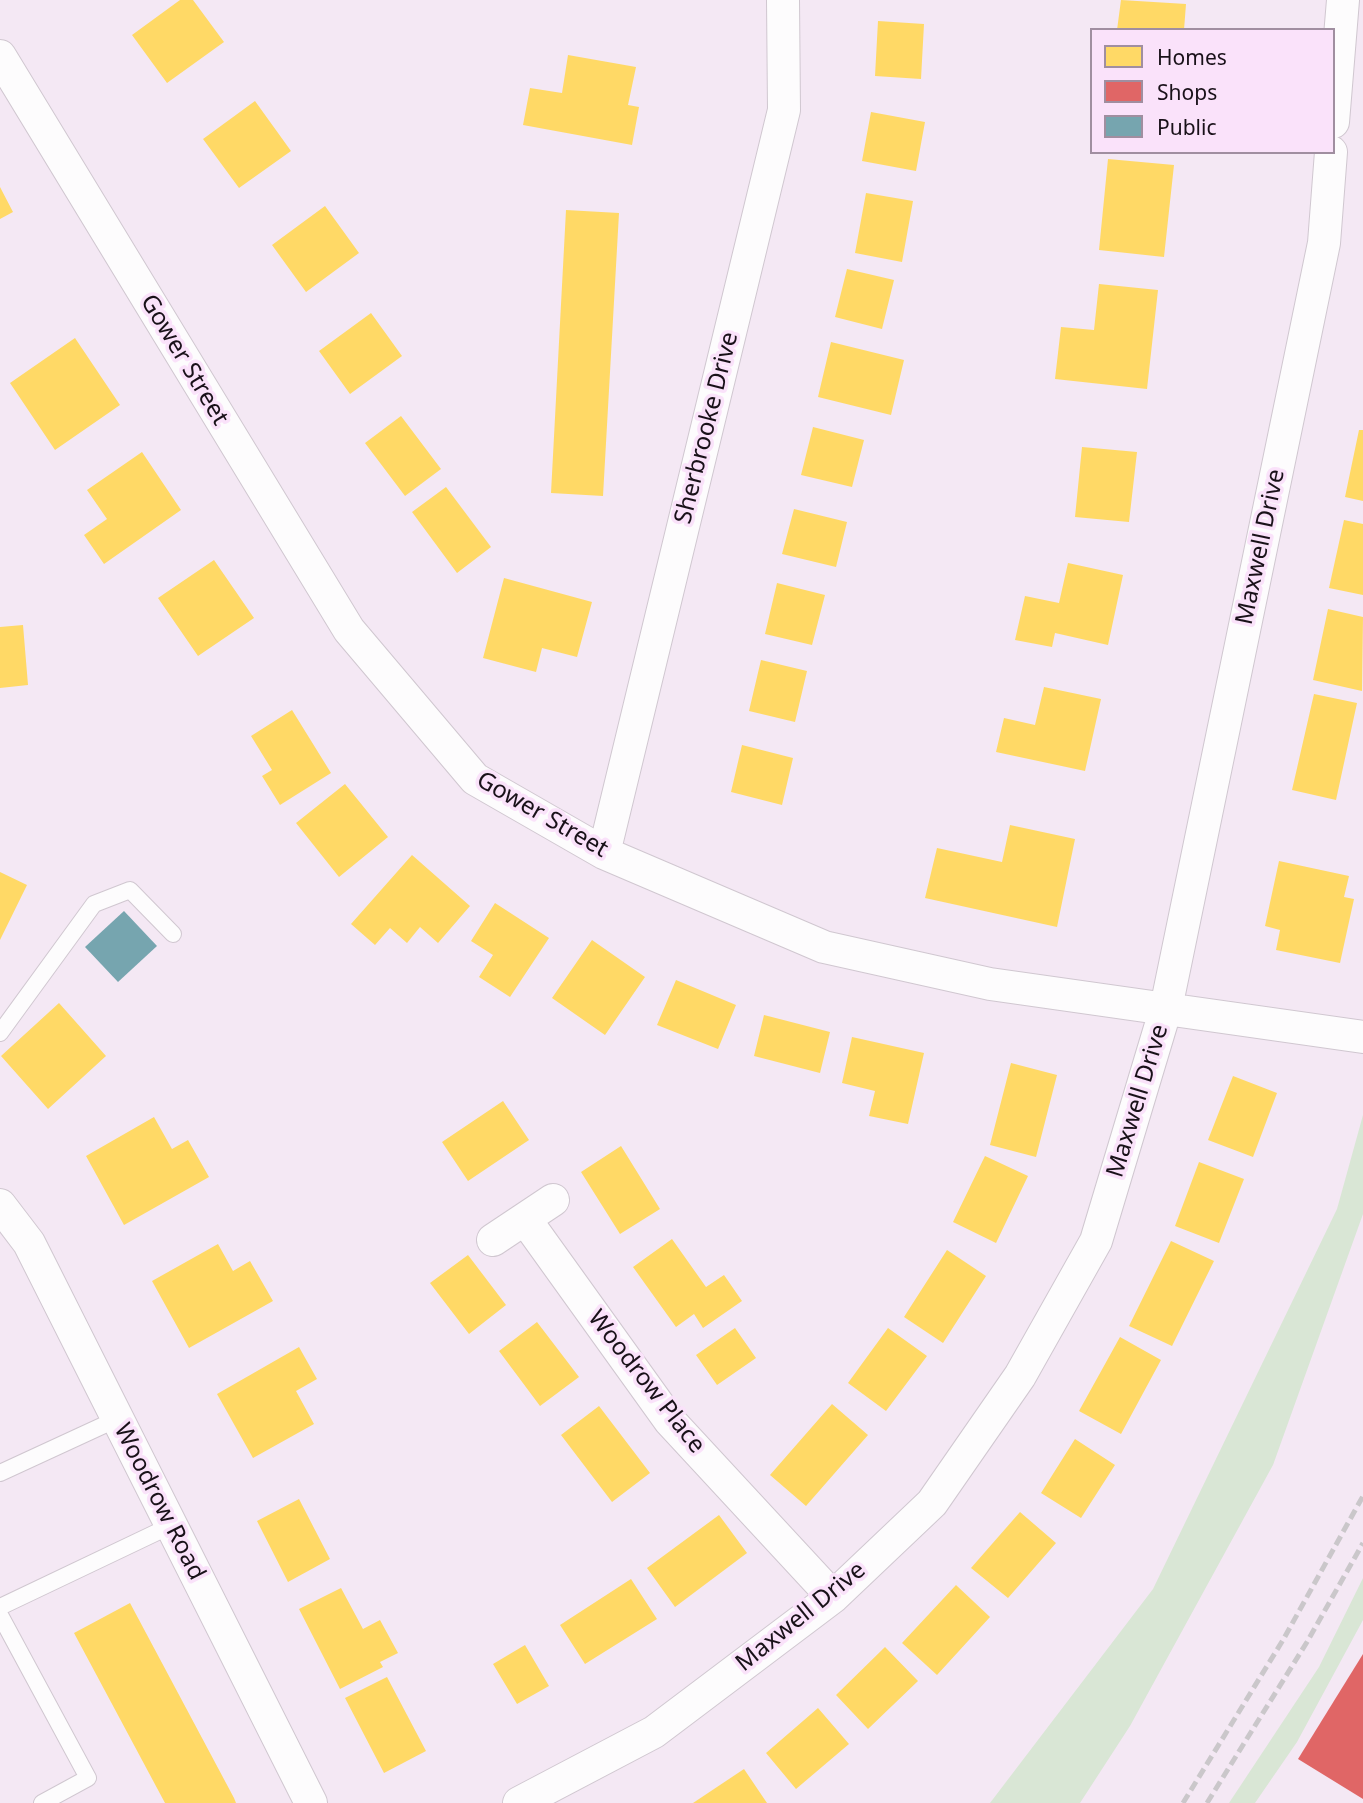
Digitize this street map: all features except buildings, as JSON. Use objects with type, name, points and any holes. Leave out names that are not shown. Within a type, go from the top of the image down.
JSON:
[{"type":"street","name":"Sherbrooke Drive","points":[[604,853],[784,110],[783,0]]},
{"type":"street","points":[[1335,98],[1343,0]]},
{"type":"street","name":"Gower Street","points":[[0,57],[349,630],[475,779],[604,853],[824,947],[990,984],[1363,1037]]},
{"type":"street","name":"Maxwell Drive","points":[[519,1803],[654,1732],[833,1597],[932,1503],[1020,1377],[1096,1241],[1166,1008],[1324,243],[1331,154]]},
{"type":"street","points":[[493,1240],[553,1200]]},
{"type":"street","name":"Woodrow Road","points":[[0,1205],[29,1243],[311,1803]]},
{"type":"street","name":"Woodrow Place","points":[[525,1219],[670,1421],[833,1597]]},
{"type":"lane","points":[[0,1033],[94,904],[130,890],[173,934]]},
{"type":"lane","points":[[0,1473],[117,1419]]},
{"type":"lane","points":[[0,1607],[170,1525]]},
{"type":"lane","points":[[0,1615],[88,1778],[42,1803]]},
{"type":"green space","points":[[1363,1115],[1363,1214],[1273,1465],[1130,1726],[1080,1803],[990,1803],[1153,1589],[1337,1209]]},
{"type":"green space","points":[[1363,1578],[1363,1620],[1297,1742],[1255,1803],[1229,1803],[1319,1667]]},
{"type":"railway","points":[[1183,1803],[1283,1640],[1363,1496]]},
{"type":"railway","points":[[1207,1803],[1307,1642],[1363,1543]]}]
